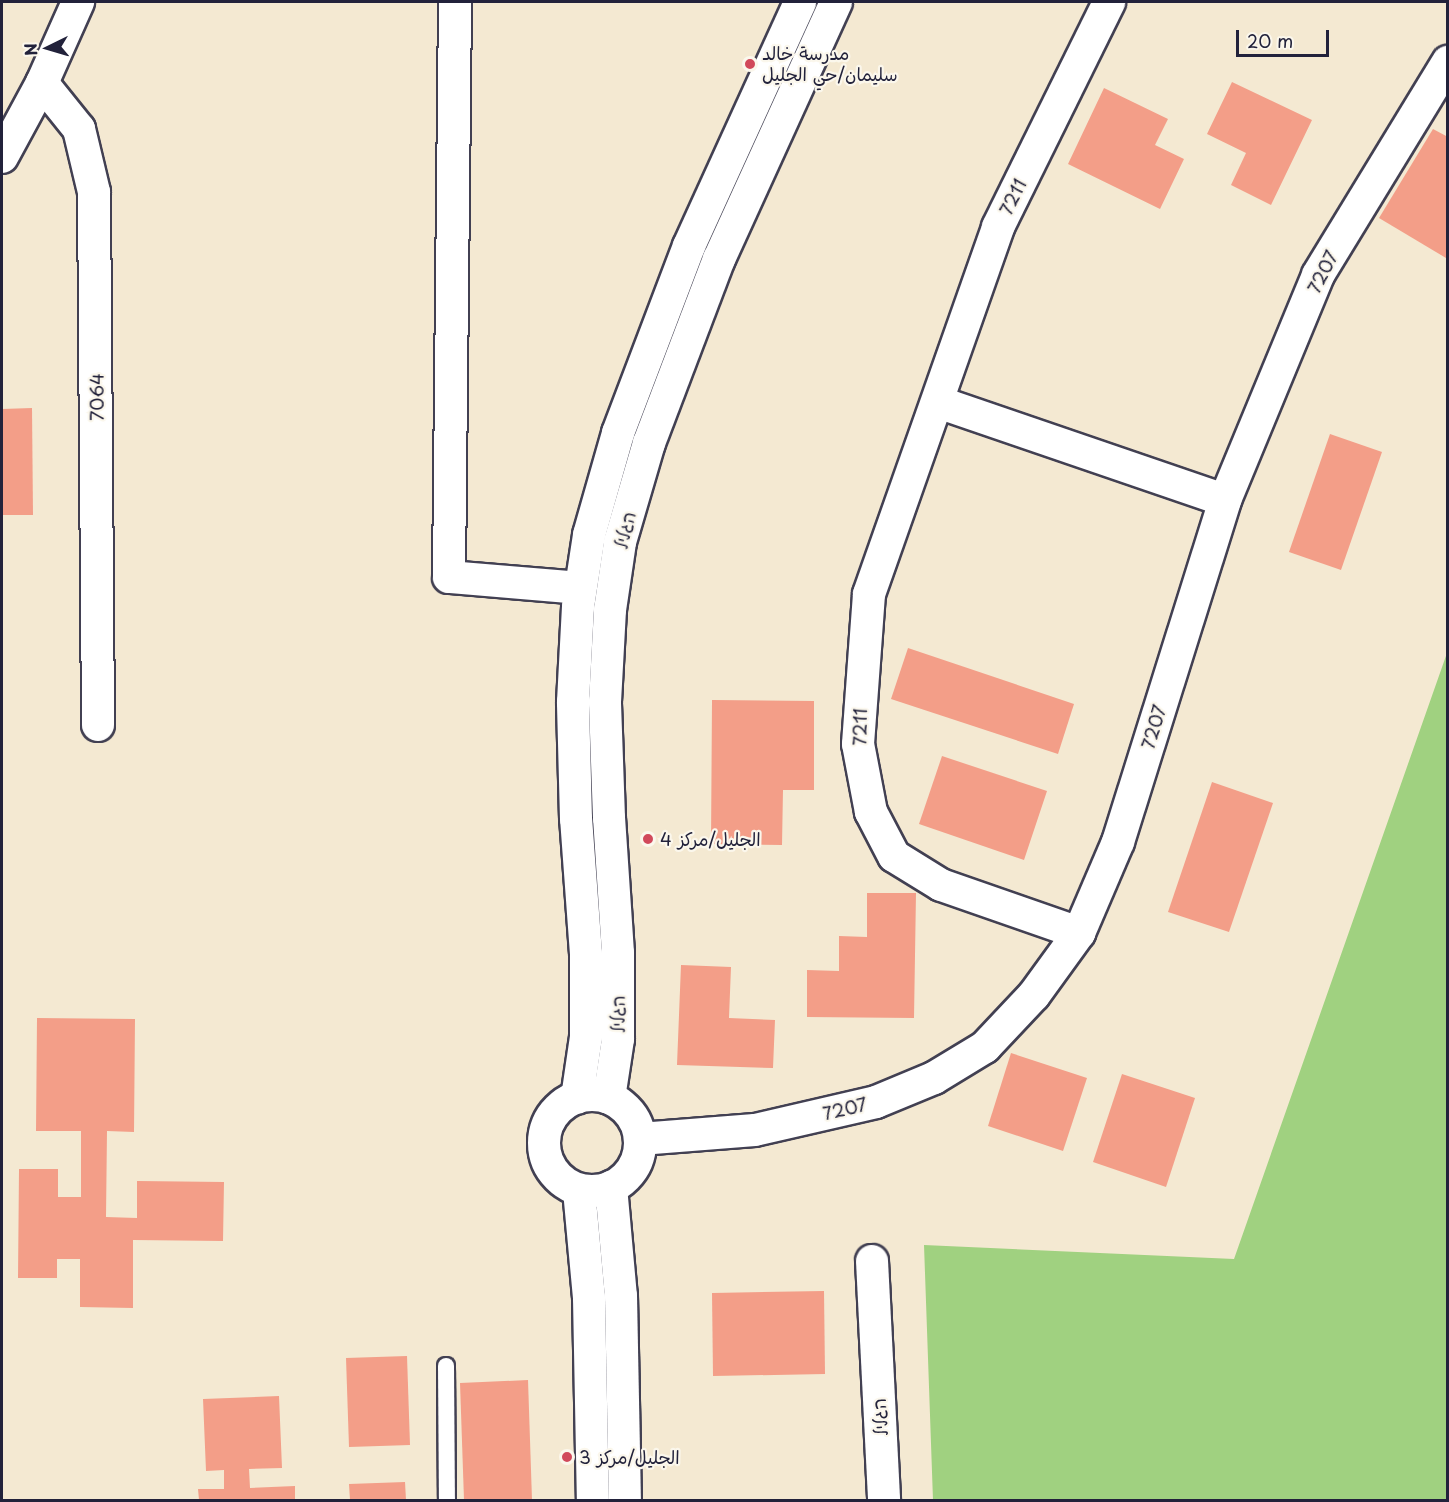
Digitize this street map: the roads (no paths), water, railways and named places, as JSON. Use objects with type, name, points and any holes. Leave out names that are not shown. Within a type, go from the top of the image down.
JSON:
[{"type":"street","points":[[2,157],[42,82],[78,2]]},
{"type":"street","points":[[455,2],[449,577],[580,588]]},
{"type":"street","name":"הגליל","points":[[577,1098],[586,1037],[586,954],[576,819],[573,702],[580,588],[589,535],[618,433],[689,246],[800,2]]},
{"type":"street","name":"הגליל","points":[[609,1098],[618,1039],[618,964],[605,702],[610,610],[620,542],[650,443],[719,259],[836,2]]},
{"type":"street","name":"7211","points":[[1079,933],[941,885],[894,856],[871,812],[858,744],[869,594],[998,227],[1109,2]]},
{"type":"street","name":"7207","points":[[640,1139],[755,1130],[876,1102],[934,1078],[985,1047],[1034,995],[1079,933],[1118,842],[1225,500],[1318,275],[1448,62]]},
{"type":"street","name":"7064","points":[[42,82],[79,129],[94,192],[98,725]]},
{"type":"street","points":[[938,402],[1225,500]]},
{"type":"street","points":[[588,1094],[609,1098],[623,1106],[635,1121],[640,1139],[638,1157],[629,1174],[611,1187],[596,1192],[579,1190],[560,1180],[549,1165],[543,1147],[545,1128],[554,1112],[570,1100],[588,1094]]},
{"type":"street","points":[[611,1187],[621,1296],[625,1500]]},
{"type":"street","points":[[579,1190],[589,1298],[593,1500]]},
{"type":"street","name":"הגליל","points":[[872,1262],[884,1500]]},
{"type":"lane","points":[[446,1366],[447,1500]]},
{"type":"place","name":"مدرسة خالد سليمان/حي الجليل","points":[[750,64]]},
{"type":"place","name":"الجليل/مركز 4","points":[[648,839]]},
{"type":"place","name":"الجليل/مركز 3","points":[[567,1457]]}]
